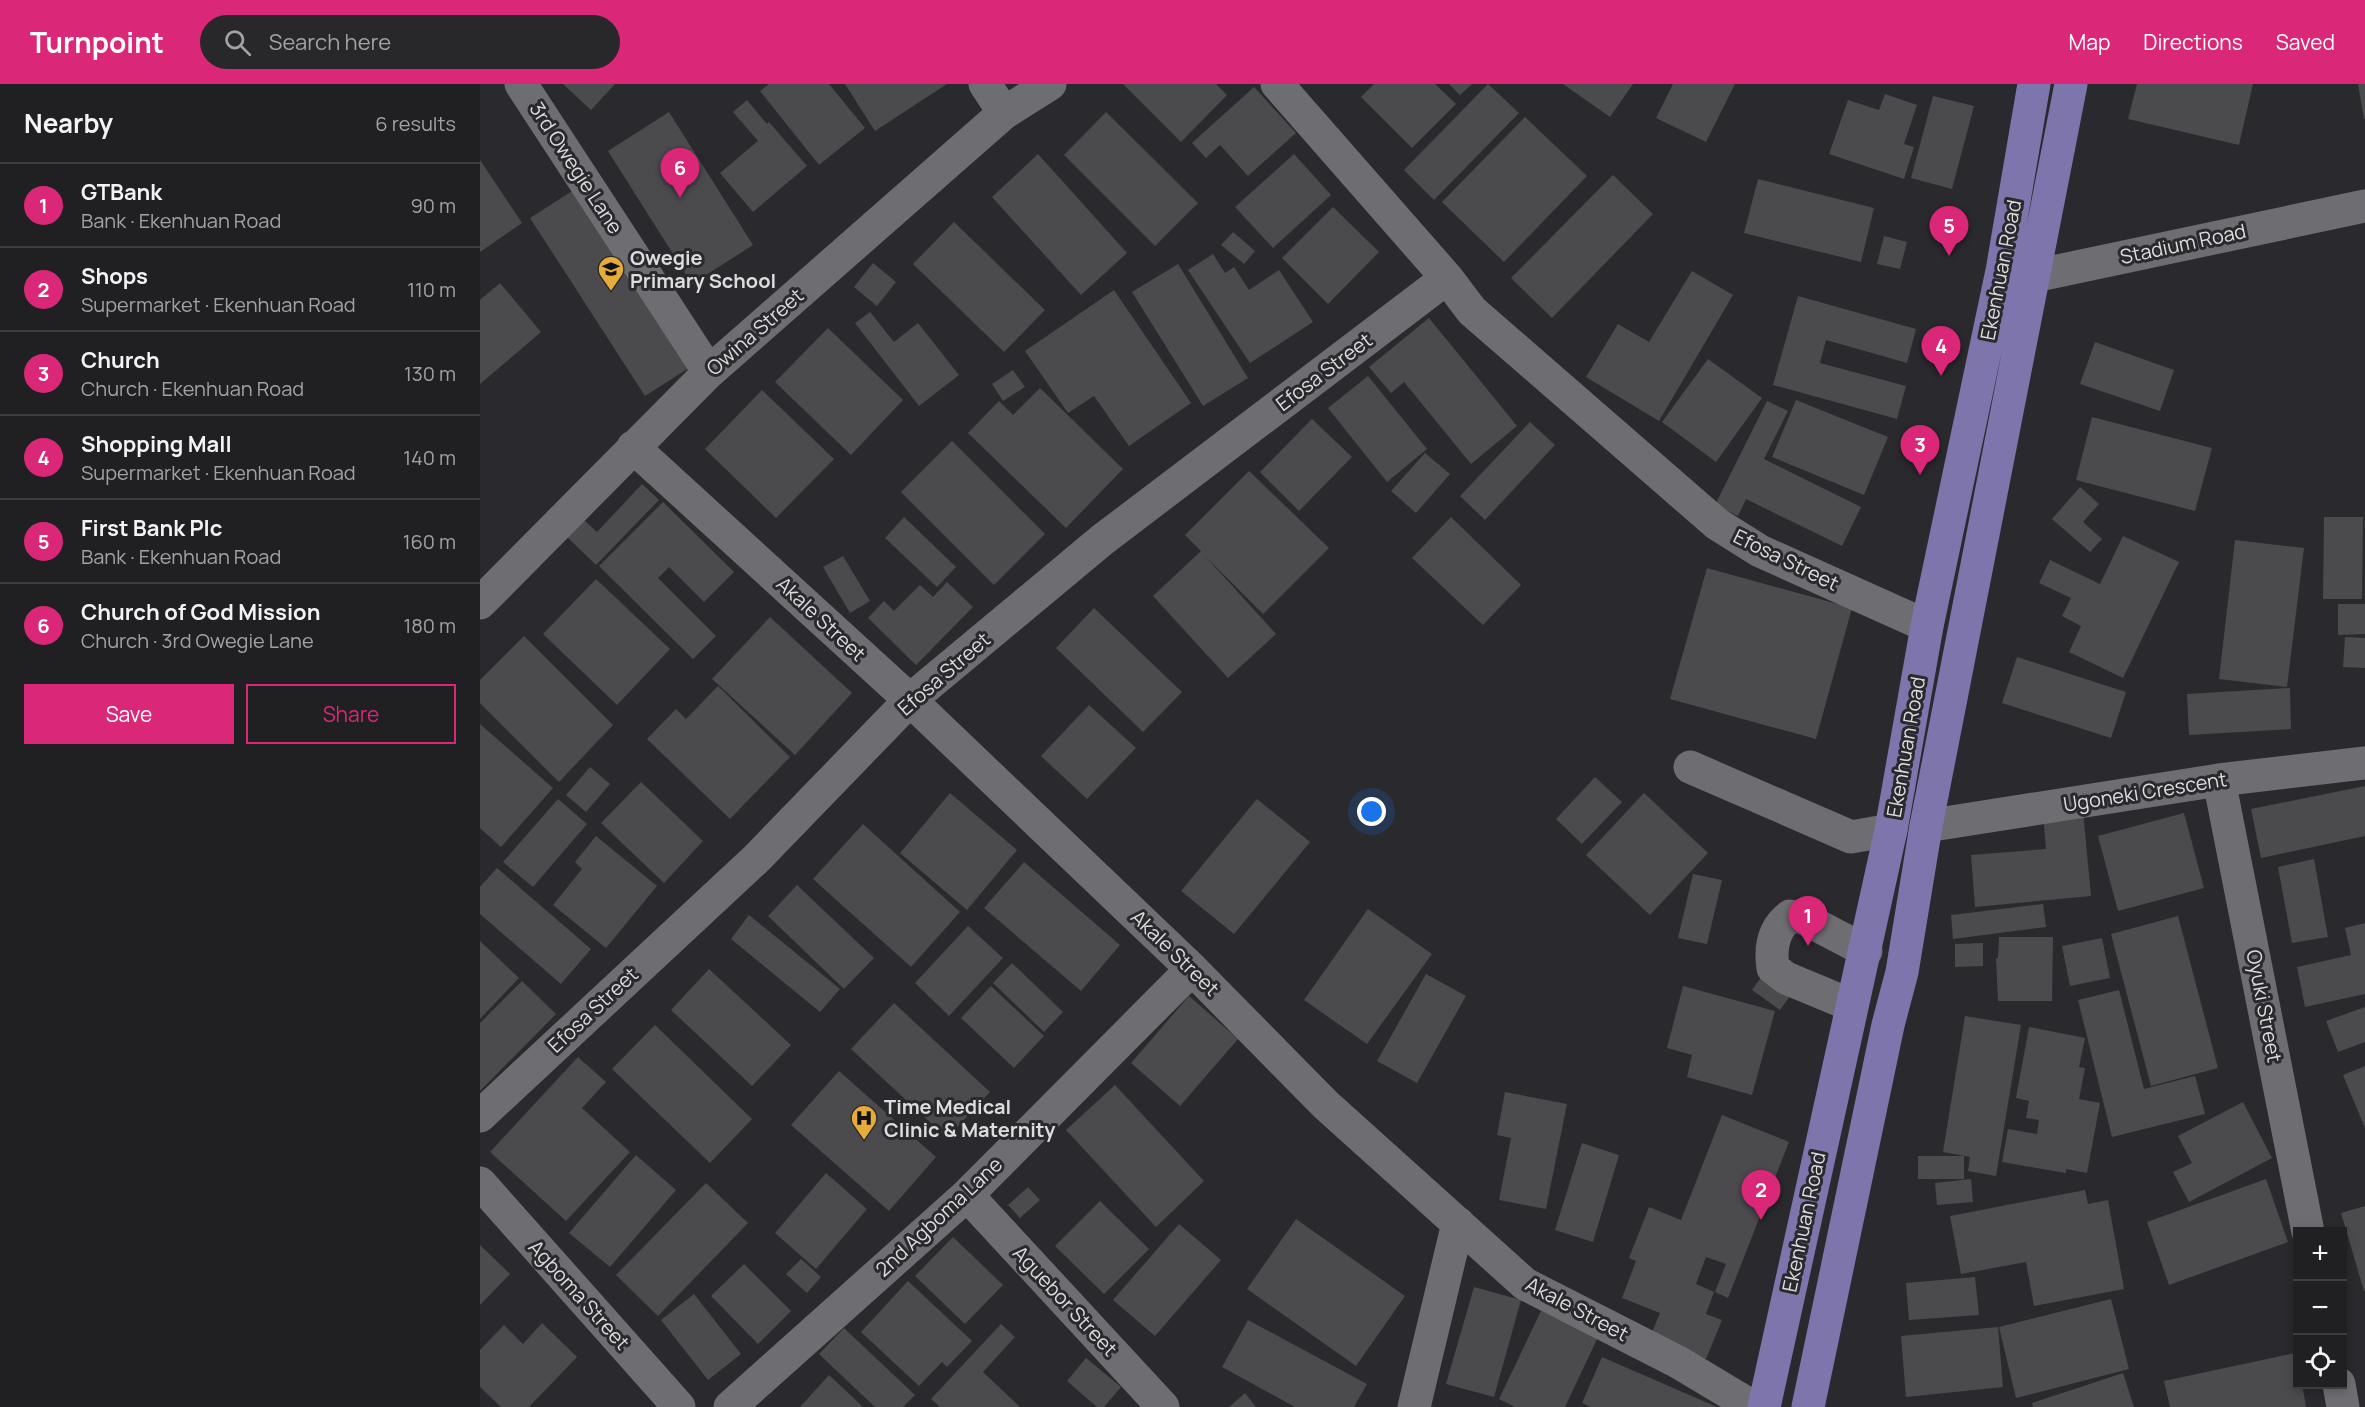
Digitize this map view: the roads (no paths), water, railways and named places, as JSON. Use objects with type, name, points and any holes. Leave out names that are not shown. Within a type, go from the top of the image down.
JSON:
[{"type":"main road","name":"Ekenhuan Road","points":[[1764,1407],[1891,830],[1927,626],[2000,280],[2034,84]]},
{"type":"main road","name":"Ekenhuan Road","points":[[1808,1407],[1888,1025],[1902,972],[1926,826],[2071,84]]},
{"type":"street","name":"3rd Owegie Lane","points":[[521,84],[709,372]]},
{"type":"street","points":[[985,84],[1004,113]]},
{"type":"street","name":"Owina Street","points":[[480,603],[709,372],[1004,113],[1050,84]]},
{"type":"street","name":"Efosa Street","points":[[1276,84],[1447,278],[1472,311],[1717,524],[1760,551],[1927,626]]},
{"type":"street","name":"Stadium Road","points":[[2000,280],[2034,276],[2365,206]]},
{"type":"street","name":"Efosa Street","points":[[480,1116],[757,858],[910,700],[1102,540],[1447,278]]},
{"type":"street","name":"Akale Street","points":[[633,447],[910,700],[1192,969],[1326,1105],[1525,1284],[1678,1362],[1753,1407]]},
{"type":"street","name":"Ugoneki Crescent","points":[[1926,826],[2219,780],[2365,763]]},
{"type":"street","points":[[1690,767],[1851,837],[1891,830]]},
{"type":"street","name":"Oyuki Street","points":[[2219,780],[2307,1227]]},
{"type":"street","points":[[1851,1005],[1786,978],[1773,968],[1770,951],[1779,924],[1790,916],[1803,918],[1866,951]]},
{"type":"street","name":"2nd Agboma Lane","points":[[730,1407],[967,1195],[1192,969]]},
{"type":"street","name":"Agboma Street","points":[[480,1183],[679,1407]]},
{"type":"street","name":"Aguebor Street","points":[[967,1195],[1163,1407]]},
{"type":"street","points":[[1414,1407],[1458,1223]]},
{"type":"street","points":[[2340,1389],[2343,1407]]},
{"type":"place","name":"Church of God Mission","points":[[680,198]]},
{"type":"place","name":"First Bank Plc","points":[[1949,256]]},
{"type":"place","name":"Owegie Primary School","points":[[611,292]]},
{"type":"place","name":"Shopping Mall","points":[[1941,376]]},
{"type":"place","name":"Church","points":[[1920,475]]},
{"type":"place","name":"GTBank","points":[[1808,946]]},
{"type":"place","name":"Time Medical Clinic & Maternity","points":[[864,1141]]},
{"type":"place","name":"Shops","points":[[1761,1220]]}]
